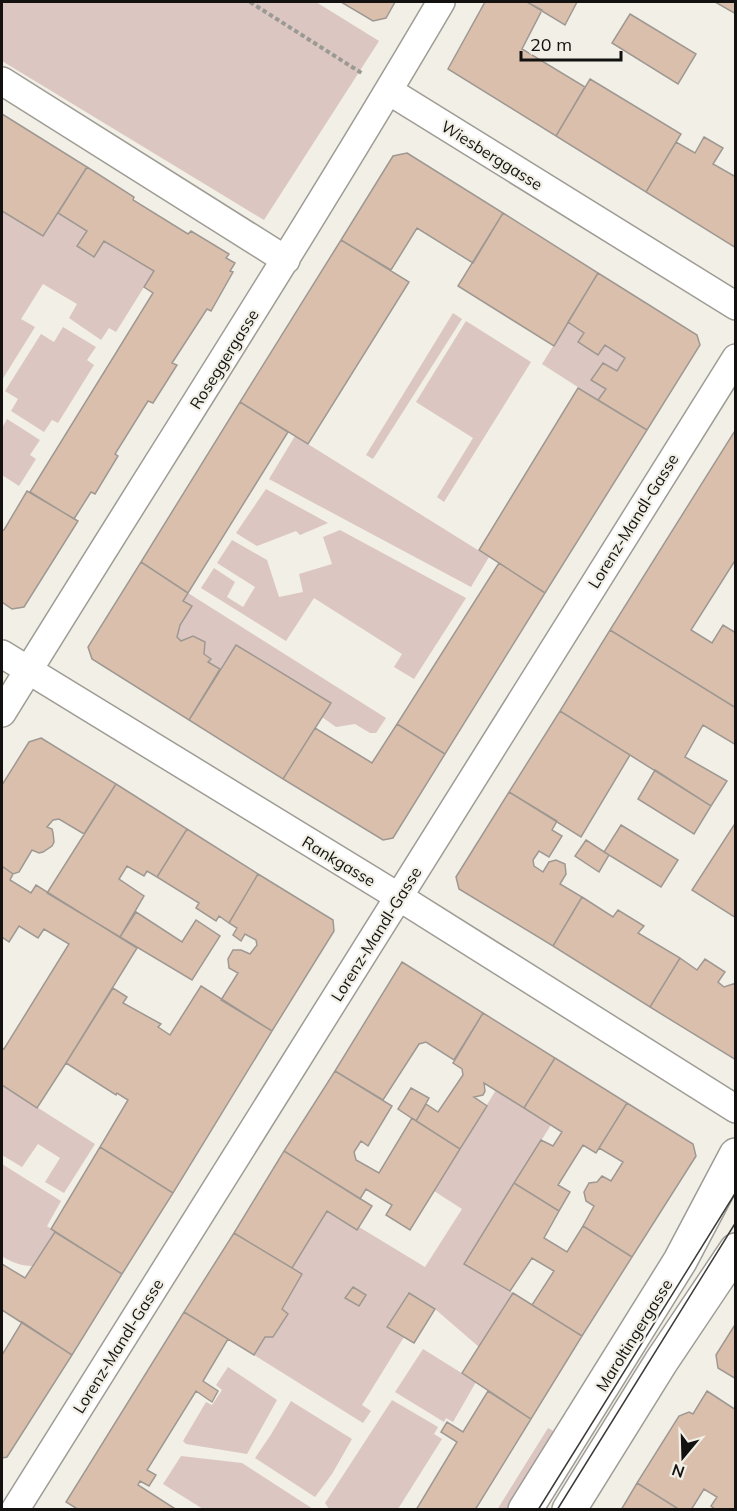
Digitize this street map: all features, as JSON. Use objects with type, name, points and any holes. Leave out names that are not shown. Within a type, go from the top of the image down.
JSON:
[{"type":"main road","name":"Maroltingergasse","points":[[525,1509],[680,1261],[735,1155]]},
{"type":"main road","points":[[569,1509],[661,1362],[735,1250]]},
{"type":"street","name":"Roseggergasse","points":[[2,713],[286,260],[441,2]]},
{"type":"street","points":[[2,81],[286,260]]},
{"type":"street","name":"Wiesberggasse","points":[[389,91],[735,306]]},
{"type":"street","name":"Lorenz-Mandl-Gasse","points":[[15,1509],[735,358]]},
{"type":"street","name":"Rankgasse","points":[[2,654],[399,897],[735,1109]]},
{"type":"path","points":[[250,2],[389,91]]},
{"type":"shaded area","points":[[2,2],[316,2],[379,41],[264,220],[2,61]]},
{"type":"shaded area","points":[[2,211],[43,235],[58,213],[87,231],[77,246],[93,257],[104,241],[154,271],[116,332],[109,328],[101,340],[69,318],[77,304],[43,284],[21,319],[35,327],[2,380]]},
{"type":"shaded area","points":[[453,313],[462,319],[373,459],[366,455]]},
{"type":"shaded area","points":[[466,321],[531,362],[444,502],[437,497],[473,438],[416,402]]},
{"type":"shaded area","points":[[568,322],[584,333],[578,343],[598,354],[605,345],[625,358],[617,371],[603,363],[592,379],[606,389],[598,400],[542,364]]},
{"type":"shaded area","points":[[63,327],[96,347],[87,360],[94,365],[58,423],[52,420],[44,432],[11,411],[18,399],[5,391],[41,334],[54,342]]},
{"type":"shaded area","points":[[7,419],[40,440],[30,455],[36,459],[19,486],[2,475],[2,428]]},
{"type":"shaded area","points":[[295,436],[489,557],[471,587],[269,479]]},
{"type":"shaded area","points":[[266,489],[328,523],[300,535],[296,531],[257,546],[236,533]]},
{"type":"shaded area","points":[[340,530],[466,598],[414,679],[394,667],[402,654],[314,598],[286,641],[201,588],[214,568],[235,582],[227,597],[243,607],[255,587],[217,563],[232,540],[267,560],[279,597],[303,592],[299,574],[332,564],[323,537]]},
{"type":"shaded area","points":[[188,593],[386,718],[376,733],[370,733],[355,724],[336,727],[236,645],[220,669],[208,662],[211,659],[204,654],[204,642],[193,636],[181,641],[177,637],[180,625],[191,606],[183,601]]},
{"type":"shaded area","points":[[2,1085],[95,1144],[64,1193],[45,1182],[60,1158],[38,1144],[22,1167],[2,1155]]},
{"type":"shaded area","points":[[496,1090],[551,1125],[464,1263],[513,1293],[479,1347],[435,1309],[408,1293],[387,1326],[404,1337],[362,1405],[371,1411],[363,1423],[254,1355],[265,1337],[274,1337],[288,1314],[282,1309],[302,1274],[292,1268],[327,1211],[357,1230],[359,1227],[425,1267],[462,1209],[434,1191]]},
{"type":"shaded area","points":[[2,1164],[61,1201],[47,1226],[55,1232],[32,1266],[16,1263],[2,1256]]},
{"type":"shaded area","points":[[423,1349],[476,1382],[453,1422],[446,1418],[444,1422],[395,1392]]},
{"type":"shaded area","points":[[228,1367],[277,1400],[247,1454],[186,1444],[183,1441],[206,1402],[212,1405],[222,1390],[216,1385]]},
{"type":"shaded area","points":[[392,1400],[438,1427],[434,1434],[442,1439],[398,1509],[329,1509],[325,1503]]},
{"type":"shaded area","points":[[291,1401],[352,1439],[332,1474],[315,1497],[255,1458]]},
{"type":"shaded area","points":[[548,1428],[557,1433],[509,1509],[497,1510]]},
{"type":"shaded area","points":[[181,1456],[242,1463],[313,1509],[203,1509],[163,1484]]},
{"type":"building","points":[[341,2],[395,2],[386,18],[373,21]]},
{"type":"building","points":[[485,2],[527,2],[542,10],[522,49],[585,87],[556,136],[448,69]]},
{"type":"building","points":[[527,2],[577,2],[565,25]]},
{"type":"building","points":[[715,2],[736,2],[736,14]]},
{"type":"building","points":[[630,14],[696,54],[678,84],[612,43]]},
{"type":"building","points":[[590,79],[681,134],[646,192],[556,136]]},
{"type":"building","points":[[2,114],[87,167],[43,236],[2,211]]},
{"type":"building","points":[[704,137],[723,148],[713,164],[734,176],[736,173],[736,248],[646,192],[676,142],[695,153]]},
{"type":"building","points":[[407,153],[503,213],[473,263],[417,228],[391,270],[341,240],[393,156]]},
{"type":"building","points":[[87,167],[134,197],[133,200],[188,234],[191,231],[229,254],[226,258],[235,263],[230,271],[233,272],[211,311],[207,309],[172,363],[177,365],[153,403],[148,401],[115,454],[118,456],[95,494],[91,492],[74,519],[30,492],[153,293],[144,287],[154,271],[104,241],[94,257],[77,246],[87,231],[58,213]]},
{"type":"building","points":[[503,213],[598,273],[554,346],[458,286]]},
{"type":"building","points":[[341,240],[409,282],[308,444],[240,402]]},
{"type":"building","points":[[598,273],[697,335],[700,345],[647,430],[598,400],[606,389],[591,380],[603,363],[617,371],[625,358],[605,345],[598,355],[578,342],[584,333],[568,322]]},
{"type":"building","points":[[578,388],[647,430],[545,593],[479,550]]},
{"type":"building","points":[[240,402],[288,432],[188,593],[141,562]]},
{"type":"building","points":[[736,429],[736,559],[691,630],[712,643],[723,625],[736,633],[736,708],[610,630]]},
{"type":"building","points":[[27,491],[78,521],[24,607],[12,609],[2,602],[2,530]]},
{"type":"building","points":[[141,562],[188,593],[183,601],[192,606],[180,625],[177,637],[181,641],[193,636],[205,642],[204,654],[211,659],[208,662],[220,669],[189,720],[92,659],[88,647]]},
{"type":"building","points":[[499,563],[545,593],[445,754],[397,724]]},
{"type":"building","points":[[610,630],[736,708],[736,745],[703,725],[685,757],[727,781],[711,806],[560,711]]},
{"type":"building","points":[[236,645],[331,703],[283,779],[189,720]]},
{"type":"building","points":[[560,711],[630,755],[581,837],[509,792]]},
{"type":"building","points":[[397,724],[445,754],[393,838],[383,840],[283,779],[315,728],[372,763]]},
{"type":"building","points":[[41,738],[116,784],[84,834],[59,819],[53,820],[47,827],[52,829],[54,842],[52,846],[39,853],[32,850],[19,872],[13,874],[2,866],[2,785],[29,742]]},
{"type":"building","points":[[655,770],[711,806],[694,834],[638,799]]},
{"type":"building","points":[[116,784],[187,829],[157,877],[147,871],[144,876],[127,866],[119,879],[144,896],[120,937],[47,893]]},
{"type":"building","points":[[509,792],[557,821],[552,830],[562,836],[549,857],[539,851],[533,860],[534,866],[543,872],[549,862],[556,860],[565,864],[566,874],[560,884],[582,897],[553,946],[459,889],[456,877]]},
{"type":"building","points":[[736,822],[736,918],[692,890]]},
{"type":"building","points":[[621,825],[678,860],[661,887],[604,852]]},
{"type":"building","points":[[187,829],[258,874],[229,923],[219,916],[216,921],[196,908],[199,903],[157,877]]},
{"type":"building","points":[[586,840],[609,855],[599,872],[575,856]]},
{"type":"building","points":[[2,866],[13,874],[10,880],[31,893],[36,885],[137,948],[37,1108],[2,1085],[2,1048],[4,1049],[69,944],[44,929],[38,938],[19,926],[9,942],[2,937]]},
{"type":"building","points":[[258,874],[333,920],[334,931],[272,1031],[221,1000],[238,973],[229,968],[228,959],[233,950],[241,950],[250,954],[257,945],[256,940],[245,934],[241,941],[233,935],[237,928],[229,923]]},
{"type":"building","points":[[582,897],[613,917],[618,910],[644,926],[638,933],[680,958],[650,1007],[553,946]]},
{"type":"building","points":[[136,912],[182,942],[196,920],[220,936],[192,980],[120,937]]},
{"type":"building","points":[[680,958],[697,970],[705,959],[725,972],[718,982],[724,987],[736,983],[736,1060],[650,1007]]},
{"type":"building","points":[[402,962],[483,1013],[454,1060],[426,1042],[419,1044],[383,1100],[335,1071]]},
{"type":"building","points":[[201,986],[272,1031],[173,1193],[100,1147],[128,1100],[117,1093],[116,1095],[66,1063],[113,988],[127,997],[123,1003],[161,1024],[158,1027],[170,1035]]},
{"type":"building","points":[[483,1013],[555,1058],[524,1108],[484,1083],[483,1095],[474,1097],[487,1106],[460,1149],[416,1121],[426,1104],[438,1112],[463,1075],[462,1069],[453,1063]]},
{"type":"building","points":[[555,1058],[627,1103],[596,1153],[583,1145],[558,1185],[570,1192],[559,1211],[514,1183],[541,1140],[553,1146],[562,1132],[524,1108]]},
{"type":"building","points":[[335,1071],[392,1106],[368,1146],[361,1141],[354,1152],[356,1160],[379,1173],[412,1118],[460,1149],[410,1230],[386,1215],[392,1205],[366,1189],[360,1199],[284,1151]]},
{"type":"building","points":[[411,1088],[429,1098],[416,1121],[398,1109]]},
{"type":"building","points":[[627,1103],[693,1144],[696,1156],[632,1257],[583,1226],[594,1206],[586,1201],[584,1192],[589,1183],[597,1182],[602,1176],[611,1181],[623,1162],[599,1148]]},
{"type":"building","points":[[100,1147],[173,1193],[122,1274],[51,1229]]},
{"type":"building","points":[[284,1151],[372,1206],[357,1230],[327,1211],[292,1268],[234,1233]]},
{"type":"building","points":[[514,1183],[559,1211],[544,1238],[567,1252],[583,1226],[632,1257],[582,1336],[532,1305],[554,1271],[532,1258],[510,1291],[464,1264]]},
{"type":"building","points":[[55,1232],[122,1274],[72,1355],[2,1310],[2,1264],[25,1278]]},
{"type":"building","points":[[234,1233],[302,1274],[282,1309],[288,1314],[273,1337],[265,1337],[254,1355],[184,1312]]},
{"type":"building","points":[[353,1287],[366,1295],[359,1306],[345,1298]]},
{"type":"building","points":[[409,1293],[435,1309],[414,1343],[387,1327]]},
{"type":"building","points":[[513,1293],[582,1336],[531,1419],[462,1373]]},
{"type":"building","points":[[184,1312],[228,1339],[203,1381],[218,1391],[212,1402],[196,1391],[147,1470],[156,1475],[149,1486],[140,1481],[138,1485],[177,1510],[79,1510],[66,1502]]},
{"type":"building","points":[[22,1322],[72,1355],[7,1457],[2,1458],[2,1355]]},
{"type":"building","points":[[736,1323],[736,1379],[718,1368],[716,1355]]},
{"type":"building","points":[[488,1391],[531,1419],[475,1510],[416,1510],[457,1442],[441,1432],[447,1422],[463,1432]]},
{"type":"building","points":[[707,1391],[736,1410],[736,1510],[716,1510],[711,1506],[717,1497],[704,1489],[691,1510],[680,1510],[637,1483],[679,1416],[689,1412],[693,1414]]},
{"type":"building","points":[[637,1483],[680,1510],[621,1510]]},
{"type":"tram line","points":[[538,1510],[736,1192]]},
{"type":"tram line","points":[[557,1510],[736,1222]]}]
